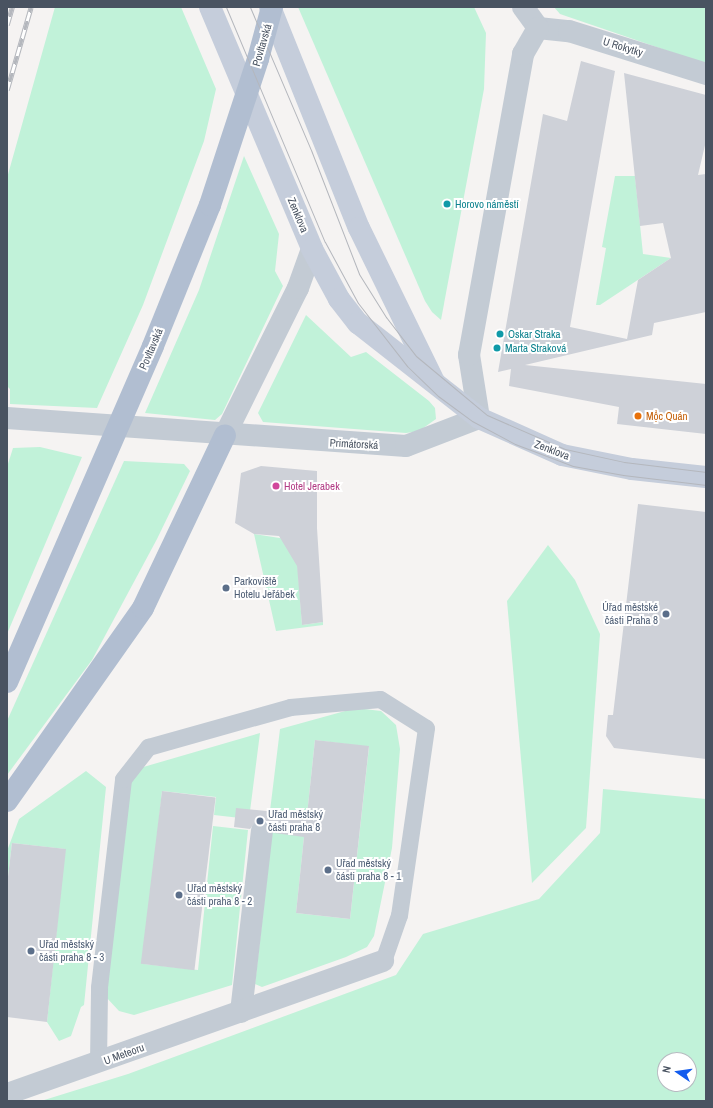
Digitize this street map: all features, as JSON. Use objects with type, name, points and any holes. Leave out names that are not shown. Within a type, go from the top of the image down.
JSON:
[{"type":"main road","name":"Zenklova","points":[[210,7],[312,249],[339,299],[358,323],[437,387],[479,418],[562,455],[632,469],[706,477]]},
{"type":"main road","name":"Zenklova","points":[[271,7],[359,228],[437,387]]},
{"type":"main road","name":"Povltavská","points":[[7,682],[153,346],[210,205],[258,59],[271,7]]},
{"type":"main road","points":[[7,801],[143,608],[225,435]]},
{"type":"street","points":[[479,418],[469,355],[523,54],[538,28],[523,7]]},
{"type":"street","name":"U Rokytky","points":[[538,28],[569,30],[706,74]]},
{"type":"street","points":[[225,435],[298,288],[312,249]]},
{"type":"street","name":"Primátorská","points":[[7,418],[225,435],[406,446],[479,418]]},
{"type":"street","points":[[241,1012],[262,831]]},
{"type":"street","name":"U Meteoru","points":[[7,1094],[383,961]]},
{"type":"lane","points":[[98,1063],[99,987],[123,779],[148,747],[290,707],[380,699],[426,728],[398,915],[383,961]]},
{"type":"green space","points":[[55,7],[181,7],[216,89],[204,141],[143,305],[97,408],[10,404],[10,389],[7,386],[7,178]]},
{"type":"green space","points":[[298,7],[474,7],[486,33],[484,89],[441,320],[432,312],[425,301]]},
{"type":"green space","points":[[554,7],[706,7],[706,64],[560,14]]},
{"type":"green space","points":[[244,156],[279,234],[275,271],[283,286],[222,414],[215,420],[145,413],[199,290]]},
{"type":"green space","points":[[615,176],[635,176],[643,254],[671,258],[600,305],[596,305],[606,248],[602,247]]},
{"type":"green space","points":[[306,315],[351,357],[366,352],[429,401],[435,408],[436,419],[419,431],[406,433],[263,422],[258,413]]},
{"type":"green space","points":[[40,447],[82,457],[7,634],[7,467],[13,448]]},
{"type":"green space","points":[[124,461],[184,464],[190,471],[157,539],[92,660],[7,775],[7,721]]},
{"type":"green space","points":[[254,534],[286,539],[297,558],[302,625],[323,622],[323,625],[276,631]]},
{"type":"green space","points":[[548,545],[575,580],[600,634],[586,828],[532,883],[507,601]]},
{"type":"green space","points":[[356,708],[381,711],[396,725],[400,749],[392,848],[374,936],[367,947],[346,957],[262,987],[255,984],[273,824],[305,828],[296,913],[350,919],[369,747],[315,740],[307,815],[270,811],[280,729]]},
{"type":"green space","points":[[260,733],[249,819],[214,815],[216,797],[162,791],[144,964],[198,970],[213,826],[248,830],[232,985],[134,1015],[119,1011],[106,997],[128,782],[140,768]]},
{"type":"green space","points":[[86,771],[106,787],[84,1005],[81,1007],[71,1036],[59,1041],[47,1022],[65,849],[12,843],[7,885],[7,851],[19,819]]},
{"type":"green space","points":[[603,789],[706,799],[706,1101],[41,1101],[128,1074],[396,975],[423,934],[539,899],[600,833]]},
{"type":"building","points":[[581,61],[615,71],[570,327],[627,339],[638,280],[671,258],[663,223],[640,226],[624,73],[706,95],[706,141],[698,175],[706,174],[706,312],[654,323],[652,335],[525,365],[706,384],[706,434],[617,424],[619,407],[509,386],[511,369],[498,372],[543,114],[567,121]]},
{"type":"building","points":[[261,466],[317,471],[317,528],[323,622],[302,625],[297,566],[279,536],[254,534],[235,523],[241,473]]},
{"type":"building","name":"Úřad městské části Praha 8","points":[[638,504],[706,512],[706,759],[614,748],[606,736],[608,715],[613,715]]},
{"type":"building","name":"Uřad městský části praha 8 - 1","points":[[315,740],[369,746],[350,919],[296,913],[304,837],[274,833],[273,826],[264,819],[257,820],[250,829],[234,827],[236,808],[307,815]]},
{"type":"building","name":"Uřad městský části praha 8 - 2","points":[[162,791],[216,798],[194,970],[141,964]]},
{"type":"building","name":"Uřad městský části praha 8 - 3","points":[[12,843],[66,849],[47,1022],[7,1017],[7,885]]},
{"type":"tram line","points":[[226,7],[325,242],[358,303],[407,366],[438,396],[472,421],[515,444],[573,466],[623,475],[706,485]]},
{"type":"tram line","points":[[250,7],[311,150],[359,274],[386,317],[416,356],[487,415],[565,449],[624,462],[706,472]]},
{"type":"railway","points":[[7,25],[12,7]]},
{"type":"railway","points":[[7,90],[31,7]]},
{"type":"place","name":"Horovo náměstí","points":[[447,204]]},
{"type":"place","name":"Oskar Straka","points":[[500,334]]},
{"type":"place","name":"Marta Straková","points":[[497,348]]},
{"type":"place","name":"Mộ̉c Quán","points":[[638,416]]},
{"type":"place","name":"Hotel Jerabek","points":[[276,486]]},
{"type":"place","name":"Parkoviště Hotelu Jeřábek","points":[[226,588]]},
{"type":"place","name":"Úřad městské části Praha 8","points":[[666,614]]},
{"type":"place","name":"Uřad městský části praha 8","points":[[260,821]]},
{"type":"place","name":"Uřad městský části praha 8 - 1","points":[[328,870]]},
{"type":"place","name":"Uřad městský části praha 8 - 2","points":[[179,895]]},
{"type":"place","name":"Uřad městský části praha 8 - 3","points":[[31,951]]}]
